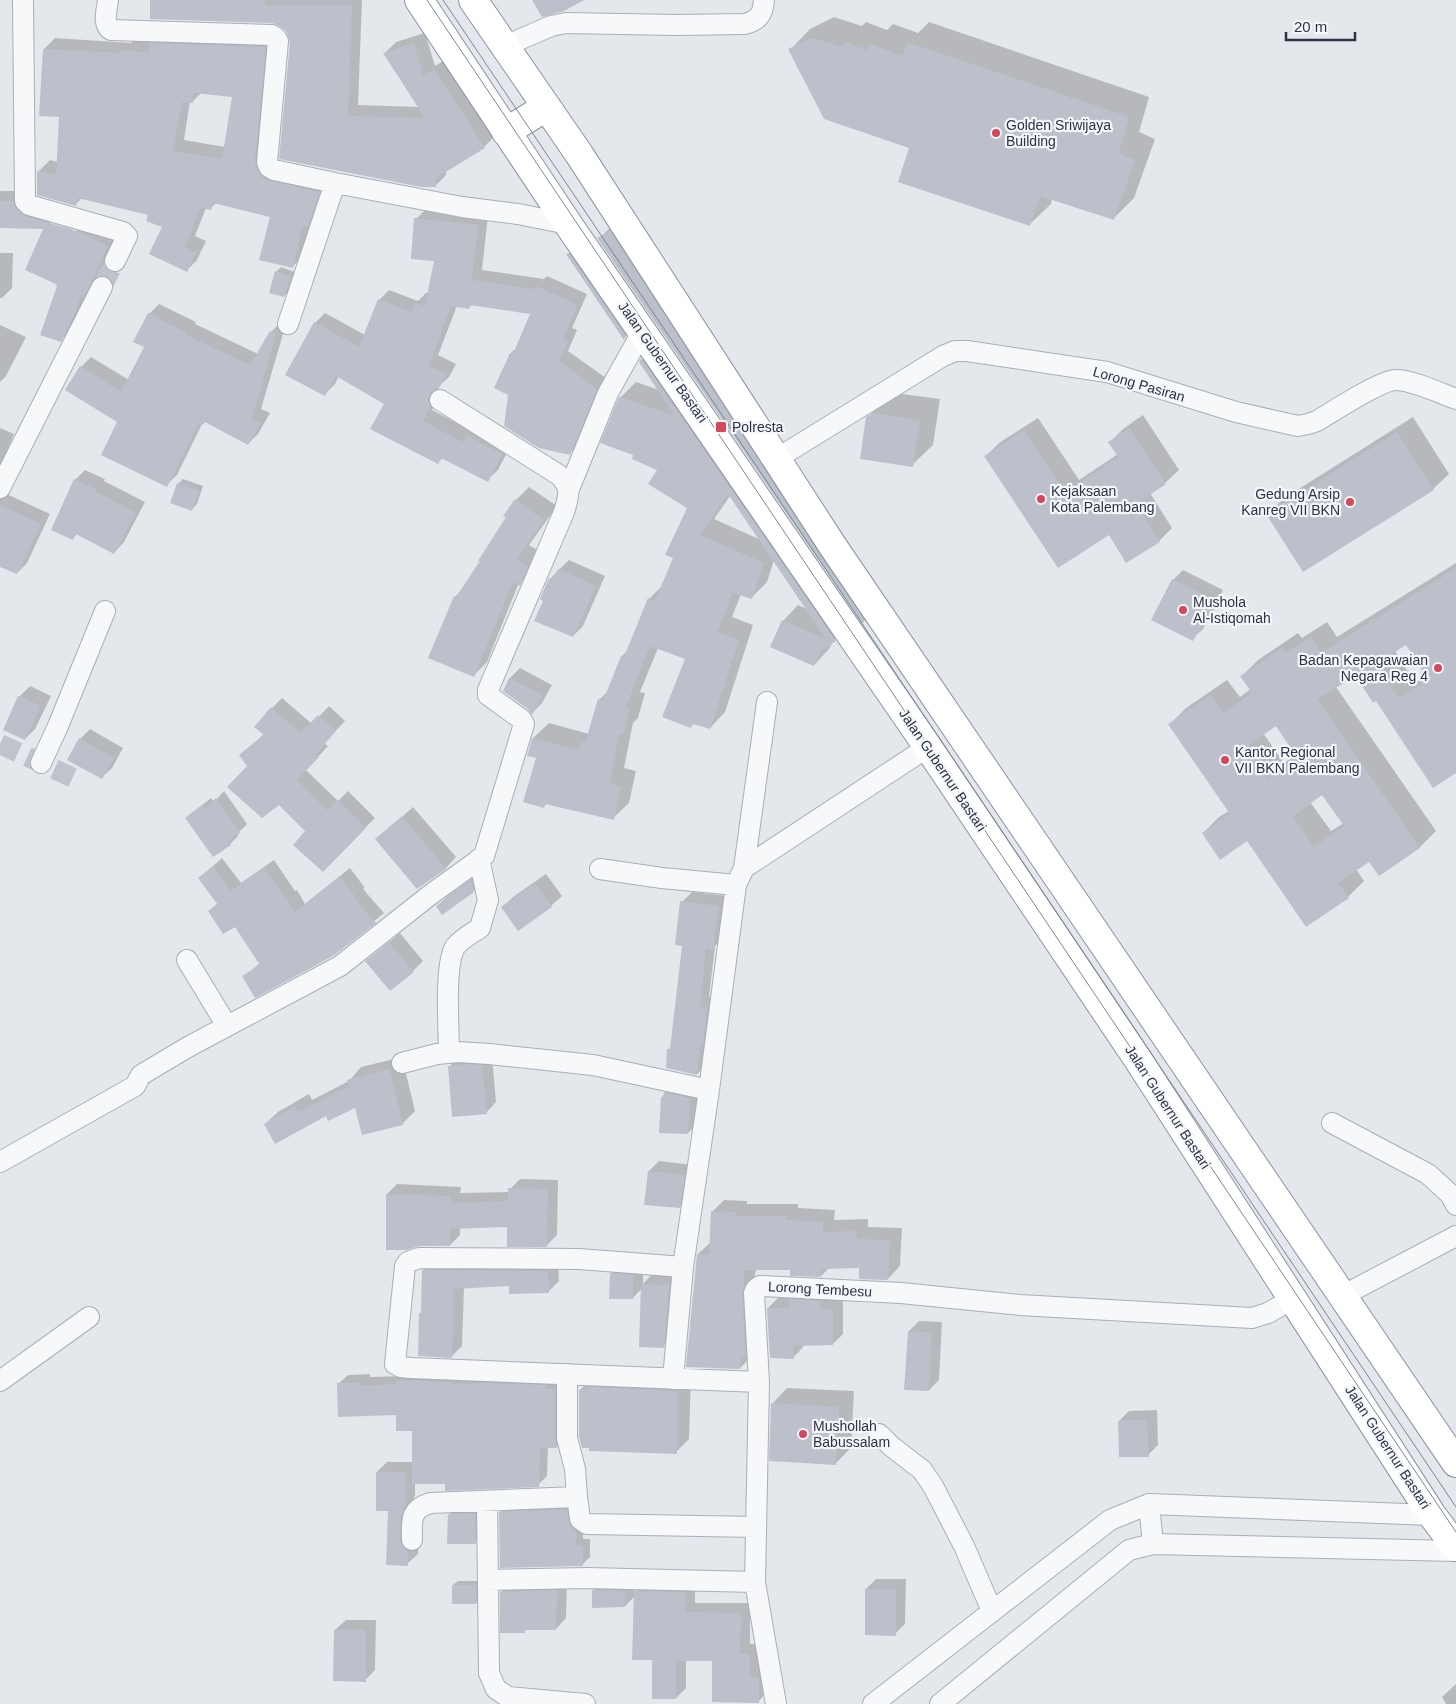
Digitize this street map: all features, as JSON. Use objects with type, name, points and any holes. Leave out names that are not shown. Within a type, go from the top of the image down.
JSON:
[{"type":"highway","name":"Jalan Gubernur Bastari","points":[[419,0],[568,224],[928,747],[1137,1058],[1432,1516],[1456,1547]]},
{"type":"highway","points":[[473,0],[579,154],[776,459],[882,618],[1456,1463]]},
{"type":"highway","points":[[506,132],[546,107]]},
{"type":"highway","points":[[1137,1058],[1167,1039]]},
{"type":"street","points":[[23,0],[25,201],[29,205],[123,232],[126,240],[115,261]]},
{"type":"street","points":[[108,0],[105,24],[111,30],[272,35],[276,38],[278,42],[267,162],[269,167],[274,170],[462,207],[518,214],[568,224]]},
{"type":"street","points":[[504,46],[551,26],[566,23],[745,24],[753,22],[759,17],[764,9],[764,0]]},
{"type":"street","points":[[288,324],[334,183]]},
{"type":"street","points":[[0,488],[102,287]]},
{"type":"street","points":[[0,1162],[135,1086],[141,1075],[188,1047],[340,966],[484,856],[524,724],[521,719],[488,695],[488,690],[564,512],[568,501],[569,489],[608,393],[642,332]]},
{"type":"street","name":"Lorong Pasiran","points":[[776,459],[943,356],[955,351],[1107,372],[1236,412],[1298,426],[1317,421],[1382,384],[1396,380],[1411,383],[1456,399]]},
{"type":"street","points":[[440,400],[559,475],[569,489]]},
{"type":"street","points":[[40,763],[58,726],[105,611]]},
{"type":"street","points":[[673,1379],[683,1267],[740,877],[768,702]]},
{"type":"street","points":[[600,869],[662,878],[740,877],[928,747]]},
{"type":"street","points":[[449,1053],[448,999],[454,949],[462,940],[480,928],[488,900],[479,859]]},
{"type":"street","points":[[187,960],[227,1026]]},
{"type":"street","points":[[402,1063],[437,1054],[489,1054],[593,1065],[709,1090]]},
{"type":"street","points":[[1332,1123],[1428,1174],[1450,1194],[1456,1205]]},
{"type":"street","points":[[1342,1296],[1456,1236]]},
{"type":"street","points":[[683,1267],[579,1259],[419,1258],[411,1260],[405,1266],[395,1364],[411,1368],[759,1382],[755,1582],[776,1704]]},
{"type":"street","name":"Lorong Tembesu","points":[[759,1382],[754,1293],[760,1286],[901,1293],[1020,1305],[1252,1318],[1268,1313],[1292,1299]]},
{"type":"street","points":[[0,1381],[89,1317]]},
{"type":"street","points":[[568,1374],[567,1438],[575,1468],[580,1518],[587,1524],[756,1527]]},
{"type":"street","points":[[879,1434],[922,1470],[933,1486],[964,1546],[992,1611]]},
{"type":"street","points":[[412,1540],[412,1516],[420,1506],[430,1502],[577,1497]]},
{"type":"street","points":[[487,1501],[489,1673],[496,1689],[508,1697],[586,1704]]},
{"type":"street","points":[[1149,1504],[1153,1544]]},
{"type":"street","points":[[873,1704],[1110,1520],[1149,1504],[1432,1516]]},
{"type":"street","points":[[940,1704],[1129,1550],[1153,1544],[1456,1551]]},
{"type":"street","points":[[488,1580],[587,1578],[755,1582]]},
{"type":"building","points":[[150,0],[265,0],[265,5],[352,5],[348,116],[425,118],[383,53],[414,43],[423,76],[434,69],[485,148],[436,178],[436,187],[421,187],[279,159],[290,42],[286,31],[272,23],[150,19]]},
{"type":"building","points":[[532,0],[584,0],[564,11],[542,17]]},
{"type":"building","name":"Golden Sriwijaya Building","points":[[812,38],[842,47],[845,42],[866,50],[871,44],[903,56],[907,42],[1129,117],[1119,153],[1135,160],[1114,220],[1040,196],[1030,226],[898,182],[909,148],[824,119],[788,49]]},
{"type":"building","points":[[149,43],[266,47],[256,166],[262,177],[268,180],[320,192],[308,227],[303,225],[293,268],[259,260],[270,217],[213,203],[211,210],[200,208],[185,247],[196,253],[187,272],[149,254],[162,227],[146,221],[148,215],[78,198],[76,206],[37,195],[37,171],[56,175],[59,117],[39,116],[43,49],[121,53],[122,50],[149,53]],"holes":[[[193,93],[232,97],[222,159],[173,151],[182,102],[193,103]]]},
{"type":"building","points":[[0,201],[13,201],[17,209],[25,216],[71,229],[108,246],[84,297],[81,296],[61,342],[40,335],[57,286],[56,284],[25,270],[43,229],[0,228]]},
{"type":"building","points":[[414,218],[478,225],[472,280],[534,289],[536,286],[578,305],[563,339],[568,341],[559,361],[597,389],[570,455],[539,448],[504,426],[508,395],[494,388],[510,353],[513,354],[530,314],[470,305],[469,309],[451,306],[429,366],[447,374],[439,388],[430,394],[428,400],[430,406],[423,421],[463,442],[467,435],[502,454],[488,482],[441,458],[438,464],[370,429],[384,404],[336,376],[325,396],[285,375],[314,322],[359,347],[378,299],[411,312],[415,303],[425,306],[434,261],[411,259]]},
{"type":"building","points":[[610,231],[819,554],[865,621],[862,623],[597,238]]},
{"type":"building","points":[[569,253],[626,336],[624,340],[566,254]]},
{"type":"building","points":[[275,271],[291,276],[284,297],[269,293]]},
{"type":"building","points":[[148,313],[187,333],[186,335],[250,365],[270,331],[276,334],[252,420],[261,423],[248,445],[205,422],[203,425],[199,423],[167,487],[101,455],[117,422],[65,390],[80,366],[121,392],[144,347],[133,342]]},
{"type":"building","points":[[641,358],[836,641],[821,651],[814,666],[770,647],[782,620],[826,639],[728,494],[700,535],[764,563],[752,599],[733,593],[717,632],[739,640],[710,729],[693,724],[691,728],[662,717],[685,659],[650,646],[626,707],[630,708],[623,735],[619,734],[610,784],[621,786],[614,820],[545,804],[544,808],[523,802],[536,758],[527,756],[532,738],[579,750],[580,742],[585,743],[598,699],[603,701],[621,656],[624,657],[648,598],[655,601],[673,558],[665,555],[687,508],[648,484],[657,470],[632,459],[633,455],[600,443],[619,397],[675,416],[639,362]]},
{"type":"building","points":[[874,413],[920,420],[913,467],[860,459],[866,417]]},
{"type":"building","points":[[1129,428],[1166,484],[1136,504],[1160,542],[1126,563],[1109,535],[1058,568],[984,456],[1024,430],[1065,492],[1118,457],[1108,442]]},
{"type":"building","name":"Gedung Arsip Kanreg VII BKN","points":[[1397,432],[1434,490],[1303,572],[1266,514]]},
{"type":"building","points":[[74,479],[96,489],[95,491],[136,513],[114,554],[76,534],[73,540],[51,530]]},
{"type":"building","points":[[177,483],[199,491],[192,511],[170,503]]},
{"type":"building","points":[[515,499],[544,520],[517,559],[528,566],[520,586],[513,582],[474,677],[428,658],[454,596],[456,597],[480,561],[478,561],[506,517],[503,516]]},
{"type":"building","points":[[0,505],[41,524],[17,574],[0,567]]},
{"type":"building","points":[[1456,568],[1456,773],[1433,788],[1376,701],[1373,703],[1356,676],[1317,699],[1420,848],[1379,876],[1369,862],[1338,883],[1349,898],[1306,927],[1247,841],[1220,860],[1202,833],[1230,814],[1168,724],[1211,695],[1223,713],[1252,693],[1240,676],[1282,648],[1285,653],[1311,637],[1321,653]],"holes":[[[1406,645],[1428,680],[1399,698],[1376,664]],[[1276,726],[1297,758],[1267,778],[1246,747]],[[1322,795],[1344,826],[1314,847],[1293,816]]]},
{"type":"building","points":[[558,569],[596,586],[573,637],[534,621],[543,601],[540,599],[549,578],[552,581]]},
{"type":"building","name":"Mushola Al-Istiqomah","points":[[1172,579],[1214,600],[1193,641],[1151,620]]},
{"type":"building","points":[[509,678],[543,695],[532,715],[528,709],[503,691]]},
{"type":"building","points":[[18,696],[41,706],[25,740],[3,730]]},
{"type":"building","points":[[271,707],[301,733],[318,715],[336,731],[316,754],[319,757],[297,780],[327,810],[337,800],[366,828],[323,872],[293,845],[305,831],[279,805],[262,818],[227,787],[247,766],[239,755],[264,735],[254,727]]},
{"type":"building","points":[[79,738],[114,758],[102,779],[67,760]]},
{"type":"building","points":[[216,798],[240,833],[228,841],[231,845],[213,857],[185,818],[202,805],[205,809]]},
{"type":"building","points":[[402,816],[446,869],[417,889],[375,839]]},
{"type":"building","points":[[213,866],[231,891],[264,868],[295,912],[340,876],[355,899],[376,923],[333,956],[255,998],[242,976],[260,965],[235,927],[223,934],[208,911],[218,905],[198,878]]},
{"type":"building","points":[[471,880],[474,892],[442,915],[436,906]]},
{"type":"building","points":[[535,883],[552,907],[518,931],[501,907]]},
{"type":"building","points":[[680,901],[719,906],[713,950],[706,949],[700,1007],[707,1007],[703,1045],[700,1045],[697,1075],[666,1068],[682,946],[675,945]]},
{"type":"building","points":[[389,942],[414,972],[390,991],[365,961]]},
{"type":"building","points":[[482,1065],[487,1114],[452,1117],[448,1066]]},
{"type":"building","points":[[389,1069],[403,1125],[362,1135],[355,1108],[328,1121],[326,1116],[275,1144],[264,1124],[295,1106],[298,1112],[349,1086],[347,1080]]},
{"type":"building","points":[[664,1092],[690,1098],[688,1134],[659,1133],[661,1097],[663,1097]]},
{"type":"building","points":[[648,1171],[685,1175],[680,1208],[644,1205]]},
{"type":"building","points":[[508,1188],[548,1189],[547,1247],[507,1247],[507,1227],[450,1229],[450,1246],[419,1246],[407,1250],[386,1250],[386,1194],[451,1196],[451,1203],[508,1201]]},
{"type":"building","points":[[711,1211],[736,1212],[735,1216],[786,1216],[786,1220],[823,1222],[823,1232],[856,1231],[857,1239],[890,1240],[888,1280],[859,1279],[859,1268],[822,1269],[821,1277],[790,1276],[790,1270],[744,1270],[742,1294],[746,1358],[741,1358],[740,1369],[686,1367],[697,1254],[709,1255]]},
{"type":"building","points":[[422,1270],[548,1271],[549,1293],[509,1294],[509,1286],[454,1289],[452,1358],[418,1356]]},
{"type":"building","points":[[610,1273],[633,1275],[633,1299],[609,1299]]},
{"type":"building","points":[[641,1284],[669,1285],[664,1348],[639,1347]]},
{"type":"building","points":[[789,1299],[821,1301],[820,1309],[833,1309],[833,1345],[794,1346],[794,1359],[770,1358],[767,1308],[789,1308]]},
{"type":"building","points":[[908,1331],[932,1332],[929,1391],[904,1390]]},
{"type":"building","points":[[396,1380],[451,1382],[451,1384],[546,1385],[546,1389],[555,1389],[555,1438],[557,1448],[540,1448],[539,1487],[445,1491],[445,1484],[412,1484],[412,1431],[396,1431],[396,1415],[338,1417],[337,1383],[361,1383],[361,1386],[396,1384]]},
{"type":"building","points":[[590,1387],[678,1391],[677,1454],[589,1451],[589,1448],[582,1448],[579,1436],[579,1390],[590,1390]]},
{"type":"building","name":"Mushollah Babussalam","points":[[771,1403],[839,1407],[836,1465],[769,1461]]},
{"type":"building","points":[[1147,1420],[1149,1457],[1119,1457],[1118,1421]]},
{"type":"building","points":[[376,1472],[405,1472],[405,1506],[401,1519],[400,1540],[402,1546],[408,1551],[408,1566],[386,1565],[388,1511],[376,1511]]},
{"type":"building","points":[[567,1509],[570,1525],[576,1531],[576,1546],[583,1546],[583,1566],[500,1568],[499,1512]]},
{"type":"building","points":[[475,1513],[476,1544],[447,1544],[448,1514]]},
{"type":"building","points":[[452,1585],[476,1585],[476,1604],[452,1604]]},
{"type":"building","points":[[865,1589],[896,1589],[896,1636],[865,1635]]},
{"type":"building","points":[[557,1590],[556,1630],[525,1630],[525,1633],[500,1633],[500,1592]]},
{"type":"building","points":[[592,1590],[625,1591],[625,1607],[592,1608]]},
{"type":"building","points":[[634,1591],[686,1592],[685,1612],[741,1613],[740,1654],[750,1654],[750,1677],[759,1677],[759,1703],[712,1702],[712,1661],[676,1661],[676,1699],[652,1699],[652,1660],[632,1660]]},
{"type":"building","points":[[334,1630],[366,1630],[366,1682],[333,1681]]},
{"type":"tunnel","points":[[102,287],[115,261]]},
{"type":"tunnel","points":[[0,744],[80,781]]},
{"type":"tram line","points":[[427,0],[1456,1532]]},
{"type":"tram line","points":[[443,0],[1456,1507]]},
{"type":"place","name":"Golden Sriwijaya Building","points":[[996,133]]},
{"type":"place","name":"Polresta","points":[[721,427]]},
{"type":"place","name":"Kejaksaan Kota Palembang","points":[[1041,499]]},
{"type":"place","name":"Gedung Arsip Kanreg VII BKN","points":[[1350,502]]},
{"type":"place","name":"Mushola Al-Istiqomah","points":[[1183,610]]},
{"type":"place","name":"Badan Kepagawaian Negara Reg 4","points":[[1438,668]]},
{"type":"place","name":"Kantor Regional VII BKN Palembang","points":[[1225,760]]},
{"type":"place","name":"Mushollah Babussalam","points":[[803,1434]]}]
